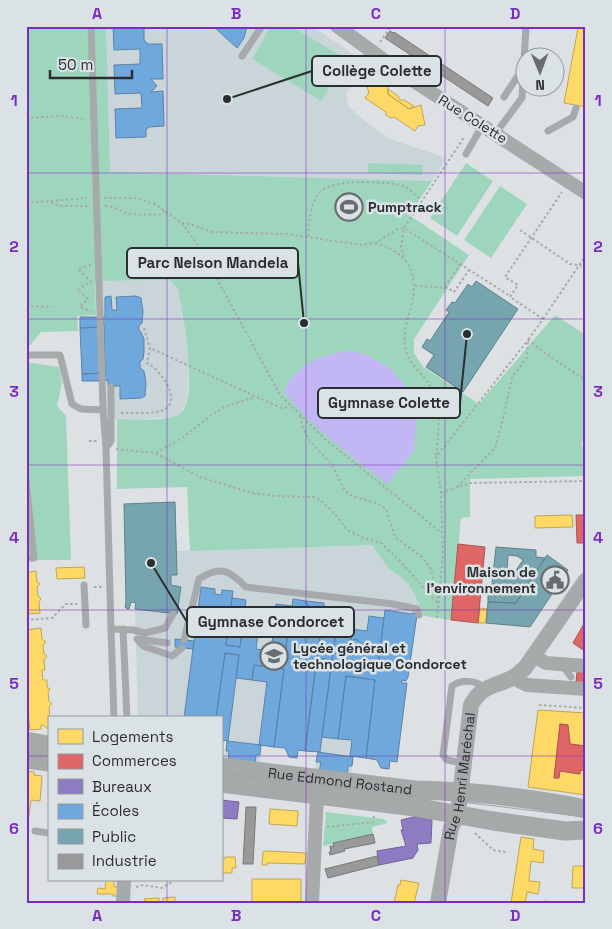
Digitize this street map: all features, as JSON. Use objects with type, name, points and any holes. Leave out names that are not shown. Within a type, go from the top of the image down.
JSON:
[{"type":"main road","points":[[26,741],[48,745]]},
{"type":"main road","points":[[26,759],[48,762]]},
{"type":"main road","name":"Rue Edmond Rostand","points":[[222,767],[406,789],[460,792],[586,809]]},
{"type":"main road","name":"Rue Edmond Rostand","points":[[222,783],[415,807],[565,831],[586,830]]},
{"type":"street","name":"Rue Colette","points":[[337,26],[478,124],[586,193]]},
{"type":"street","points":[[485,688],[513,678],[525,668],[586,580]]},
{"type":"street","points":[[534,656],[546,663],[586,666]]},
{"type":"street","points":[[544,686],[546,668],[555,663]]},
{"type":"street","points":[[513,678],[527,685],[586,690]]},
{"type":"street","name":"Rue Henri Maréchal","points":[[438,903],[452,828],[457,815],[471,705],[485,688]]},
{"type":"street","points":[[312,903],[317,795]]},
{"type":"street","points":[[123,903],[124,884]]},
{"type":"lane","points":[[91,26],[114,716]]},
{"type":"lane","points":[[242,56],[262,26]]},
{"type":"lane","points":[[495,134],[522,98],[526,26]]},
{"type":"lane","points":[[504,97],[514,83]]},
{"type":"lane","points":[[548,131],[574,117],[576,108]]},
{"type":"lane","points":[[466,154],[478,124]]},
{"type":"lane","points":[[26,355],[60,355],[72,404],[81,409],[103,410]]},
{"type":"lane","points":[[106,448],[111,441],[111,387]]},
{"type":"lane","points":[[26,481],[34,558],[26,558]]},
{"type":"lane","points":[[136,639],[143,646],[172,656],[183,644],[199,579],[210,571],[222,570],[237,578],[246,587],[393,604],[417,609],[419,615]]},
{"type":"lane","points":[[84,584],[86,625]]},
{"type":"lane","points":[[111,629],[133,630],[145,633],[164,628],[173,614]]},
{"type":"lane","points":[[124,629],[127,716]]},
{"type":"lane","points":[[124,639],[167,643]]},
{"type":"lane","points":[[555,663],[571,677]]},
{"type":"lane","points":[[465,763],[447,760],[443,755],[452,686],[458,681],[479,683],[485,688]]},
{"type":"lane","points":[[35,832],[48,833]]},
{"type":"path","points":[[373,52],[390,28],[394,26]]},
{"type":"path","points":[[26,118],[62,116],[94,120]]},
{"type":"path","points":[[438,618],[443,554],[441,493],[436,457],[438,425],[436,399],[432,388],[410,360],[405,343],[405,325],[412,305],[414,286],[411,270],[401,247],[404,228],[478,124]]},
{"type":"path","points":[[308,236],[308,226],[315,201],[320,192],[332,186],[347,182],[404,186],[412,190],[422,201]]},
{"type":"path","points":[[510,296],[518,285],[505,277],[569,182]]},
{"type":"path","points":[[50,201],[59,206],[136,198],[155,204],[182,223],[202,251],[280,395],[324,439],[442,532]]},
{"type":"path","points":[[26,203],[97,201],[114,206],[130,215],[158,215],[166,210]]},
{"type":"path","points":[[182,223],[212,232],[287,234],[349,244],[375,243],[386,246],[404,257]]},
{"type":"path","points":[[375,243],[398,229],[404,228],[543,319]]},
{"type":"path","points":[[520,230],[570,264],[586,266]]},
{"type":"path","points":[[436,457],[528,340],[586,255]]},
{"type":"path","points":[[98,262],[78,268],[91,282],[77,289],[88,299],[80,307],[100,315]]},
{"type":"path","points":[[445,288],[460,264]]},
{"type":"path","points":[[414,286],[445,288],[454,292],[470,270]]},
{"type":"path","points":[[26,306],[52,307]]},
{"type":"path","points":[[111,414],[165,410],[170,404],[166,382],[159,372],[147,363],[150,348],[144,328]]},
{"type":"path","points":[[528,340],[586,380]]},
{"type":"path","points":[[457,487],[495,448],[512,378],[527,357],[528,340]]},
{"type":"path","points":[[150,348],[281,408],[292,407]]},
{"type":"path","points":[[155,454],[182,438],[224,407],[255,397]]},
{"type":"path","points":[[300,415],[303,428],[310,441],[332,465],[345,491],[352,496],[379,504],[386,509],[394,537],[422,557],[431,569],[439,606]]},
{"type":"path","points":[[106,448],[155,454],[200,477],[252,493],[274,496],[314,497],[335,514],[346,530],[363,538],[381,543],[401,562],[439,606]]},
{"type":"path","points":[[441,493],[470,483],[586,481]]},
{"type":"path","points":[[26,620],[52,618],[66,604],[85,604]]},
{"type":"path","points":[[539,705],[586,708]]},
{"type":"path","points":[[328,827],[374,822],[377,802]]},
{"type":"path","points":[[473,832],[493,850],[506,852]]},
{"type":"path","points":[[124,884],[133,888],[143,885],[162,888],[172,882]]},
{"type":"shaded area","points":[[106,26],[312,26],[353,54],[354,77],[356,80],[346,93],[348,106],[372,127],[390,139],[447,158],[432,181],[109,172]]},
{"type":"shaded area","points":[[170,280],[178,289],[190,367],[186,403],[180,414],[169,418],[106,420],[102,281]]},
{"type":"shaded area","points":[[351,351],[367,355],[391,369],[406,387],[416,422],[414,450],[388,484],[320,430],[284,392],[295,374],[311,362],[331,354]]},
{"type":"shaded area","name":"Lycée général et technologique Condorcet","points":[[372,545],[388,568],[409,585],[424,616],[417,615],[408,677],[406,681],[402,681],[402,683],[407,683],[397,762],[390,761],[389,769],[381,768],[377,760],[353,757],[351,777],[315,773],[318,752],[298,750],[297,758],[289,757],[285,748],[262,745],[259,765],[223,760],[227,741],[222,740],[222,716],[138,716],[135,609],[177,614],[181,587],[171,585],[171,575],[177,574],[176,551]]},
{"type":"green space","points":[[26,26],[106,26],[110,172],[432,181],[409,215],[469,255],[414,339],[414,353],[423,367],[479,404],[555,315],[586,335],[586,427],[581,446],[586,446],[586,476],[470,479],[470,517],[461,518],[451,620],[424,616],[409,585],[388,568],[372,545],[190,551],[187,487],[117,489],[117,419],[164,419],[178,415],[185,407],[189,376],[188,356],[178,289],[170,280],[95,281],[96,315],[77,316],[78,331],[41,332],[26,350]]},
{"type":"green space","points":[[271,26],[291,26],[346,59],[321,101],[252,59]]},
{"type":"green space","points":[[368,163],[423,165],[422,175],[368,173]]},
{"type":"green space","points":[[466,163],[493,181],[457,236],[430,218]]},
{"type":"green space","points":[[500,186],[527,204],[491,258],[464,240]]},
{"type":"green space","points":[[26,362],[59,367],[62,383],[57,406],[66,416],[71,560],[26,560]]},
{"type":"green space","points":[[326,812],[384,819],[388,823],[372,827],[373,834],[323,846]]},
{"type":"building: Logements","points":[[578,28],[586,29],[586,107],[564,103]]},
{"type":"building: Logements","points":[[387,82],[388,94],[409,109],[421,105],[425,125],[418,126],[415,131],[394,117],[391,118],[386,115],[386,112],[365,98],[369,93],[367,86]]},
{"type":"building: Logements","points":[[388,89],[398,96],[400,100],[404,100],[414,106],[409,109],[388,94]]},
{"type":"building: Logements","points":[[572,515],[573,527],[535,528],[535,516]]},
{"type":"building: Logements","points":[[84,567],[85,578],[57,579],[56,568]]},
{"type":"building: Logements","points":[[36,571],[37,582],[40,584],[37,587],[38,596],[41,599],[39,602],[40,613],[26,614],[26,573]]},
{"type":"building: Logements","points":[[480,608],[487,609],[486,623],[478,623]]},
{"type":"building: Logements","points":[[41,628],[42,639],[46,642],[43,645],[44,654],[47,656],[44,660],[45,670],[42,670],[43,680],[47,680],[47,687],[50,689],[48,692],[49,701],[52,704],[49,707],[48,729],[41,725],[41,729],[30,730],[26,695],[26,682],[29,682],[26,672],[26,630]]},
{"type":"building: Logements","points":[[538,710],[586,713],[586,746],[570,744],[568,725],[560,724],[554,778],[559,778],[560,771],[580,774],[580,770],[586,771],[586,795],[528,787]]},
{"type":"building: Logements","points":[[26,771],[42,776],[40,801],[31,800],[28,823],[26,823]]},
{"type":"building: Logements","points":[[270,809],[298,811],[297,826],[269,824]]},
{"type":"building: Logements","points":[[521,837],[534,839],[533,849],[544,851],[543,863],[531,861],[529,881],[540,882],[538,894],[527,892],[525,903],[511,903]]},
{"type":"building: Logements","points":[[263,852],[306,853],[305,864],[267,863],[267,865],[262,865]]},
{"type":"building: Logements","points":[[225,857],[235,857],[236,868],[232,868],[232,873],[222,873],[222,859],[225,859]]},
{"type":"building: Logements","points":[[573,866],[586,866],[586,888],[572,888]]},
{"type":"building: Logements","points":[[252,879],[301,879],[301,903],[252,902]]},
{"type":"building: Logements","points":[[401,880],[419,883],[414,903],[394,903]]},
{"type":"building: Logements","points":[[106,882],[114,882],[114,887],[119,887],[119,896],[97,894],[98,888],[105,889]]},
{"type":"building: Logements","points":[[175,897],[175,903],[145,903],[144,899],[159,898],[159,902],[163,902],[163,898]]},
{"type":"building: Commerces","points":[[576,515],[586,515],[586,543],[577,543]]},
{"type":"building: Commerces","points":[[458,544],[485,547],[478,623],[451,620]]},
{"type":"building: Commerces","points":[[586,620],[586,652],[573,643]]},
{"type":"building: Commerces","points":[[577,672],[586,672],[586,683],[576,682]]},
{"type":"building: Commerces","points":[[560,724],[568,725],[570,744],[586,746],[586,771],[580,770],[580,774],[560,771],[559,778],[554,778]]},
{"type":"building: Bureaux","points":[[222,800],[239,802],[237,819],[222,818]]},
{"type":"building: Bureaux","points":[[425,814],[430,816],[432,820],[431,843],[417,844],[418,850],[413,858],[379,865],[377,851],[406,846],[401,830],[403,830],[401,820]]},
{"type":"building: Écoles","points":[[113,26],[144,26],[144,40],[148,44],[162,44],[163,79],[151,79],[157,86],[151,92],[163,91],[164,126],[149,127],[146,130],[146,137],[116,138],[115,109],[142,108],[141,93],[115,94],[114,65],[140,64],[140,49],[114,50]]},
{"type":"building: Écoles","points":[[213,26],[247,26],[244,38],[237,48]]},
{"type":"building: Écoles","points":[[111,296],[112,310],[117,310],[116,297],[136,296],[141,298],[143,312],[139,331],[144,339],[144,352],[140,368],[144,371],[146,383],[145,396],[141,398],[120,399],[120,386],[108,386],[108,380],[105,381],[103,317],[105,317],[105,297]]},
{"type":"building: Écoles","points":[[80,317],[103,317],[104,327],[80,328]]},
{"type":"building: Écoles","points":[[104,327],[105,373],[82,374],[80,328]]},
{"type":"building: Écoles","points":[[105,373],[105,381],[82,381],[82,374]]},
{"type":"building: Écoles","points":[[201,587],[215,589],[215,594],[221,595],[222,590],[233,591],[226,645],[240,647],[244,616],[260,618],[256,649],[285,653],[293,599],[306,601],[308,608],[324,610],[317,658],[332,660],[339,612],[354,614],[350,645],[354,639],[358,640],[362,644],[364,652],[364,664],[378,666],[385,610],[414,613],[417,615],[408,677],[406,681],[402,680],[402,683],[407,683],[397,762],[390,761],[389,769],[381,768],[377,760],[366,758],[375,680],[346,676],[338,739],[322,737],[331,667],[316,665],[305,751],[298,750],[297,758],[289,757],[285,748],[274,747],[284,669],[254,665],[252,680],[236,678],[239,655],[225,653],[216,716],[184,716]]},
{"type":"building: Écoles","points":[[232,598],[246,600],[240,647],[226,645]]},
{"type":"building: Écoles","points":[[306,601],[324,603],[324,610],[308,608]]},
{"type":"building: Écoles","points":[[276,604],[292,606],[285,653],[270,651],[273,636],[258,634],[260,618],[274,620]]},
{"type":"building: Écoles","points":[[324,610],[339,612],[332,660],[317,658]]},
{"type":"building: Écoles","points":[[369,616],[384,618],[378,666],[364,664],[362,644],[358,640],[354,639],[350,645],[352,629],[367,631]]},
{"type":"building: Écoles","points":[[175,639],[194,641],[193,649],[175,647]]},
{"type":"building: Écoles","points":[[225,653],[239,655],[228,741],[222,740],[222,716],[216,716]]},
{"type":"building: Écoles","points":[[254,665],[284,669],[274,747],[259,745],[267,682],[252,680]]},
{"type":"building: Écoles","points":[[316,665],[331,667],[320,752],[305,751]]},
{"type":"building: Écoles","points":[[346,676],[375,680],[366,758],[350,756],[352,740],[338,739]]},
{"type":"building: Écoles","points":[[227,741],[261,745],[260,755],[256,755],[255,765],[228,761]]},
{"type":"building: Écoles","points":[[318,752],[353,757],[352,766],[348,766],[347,776],[319,773],[321,762],[316,762]]},
{"type":"building: Public","points":[[476,281],[518,309],[463,392],[426,367],[434,355],[422,347],[427,339],[430,341],[449,312],[446,310],[452,302],[455,303],[468,284],[472,287]]},
{"type":"building: Public","points":[[175,502],[177,575],[171,575],[171,585],[181,587],[177,614],[135,609],[136,603],[131,602],[129,609],[127,609],[125,607],[124,504]]},
{"type":"building: Public","points":[[496,547],[536,550],[536,557],[545,558],[516,603],[488,602],[488,593],[491,593]],"holes":[[[508,555],[517,556],[523,560],[511,578],[507,575]]]},
{"type":"building: Public","points":[[547,555],[568,570],[530,627],[486,623],[488,602],[516,603]]},
{"type":"building: Industrie","points":[[390,31],[493,98],[488,106],[385,38]]},
{"type":"building: Industrie","points":[[246,807],[256,807],[253,864],[243,864]]},
{"type":"building: Industrie","points":[[373,834],[375,843],[344,849],[345,851],[330,855],[330,846],[334,846],[333,843]]},
{"type":"building: Industrie","points":[[377,856],[379,865],[328,878],[325,869]]},
{"type":"tram line","points":[[26,754],[48,756]]},
{"type":"tram line","points":[[222,773],[586,817]]},
{"type":"place","name":"Collège Colette","points":[[227,99]]},
{"type":"place","name":"Pumptrack","points":[[349,207]]},
{"type":"place","name":"Parc Nelson Mandela","points":[[304,323]]},
{"type":"place","name":"Gymnase Colette","points":[[467,334]]},
{"type":"place","name":"Gymnase Condorcet","points":[[151,563]]},
{"type":"place","name":"Maison de l'environnement","points":[[555,580]]},
{"type":"place","name":"Lycée général et technologique Condorcet","points":[[274,656]]}]
